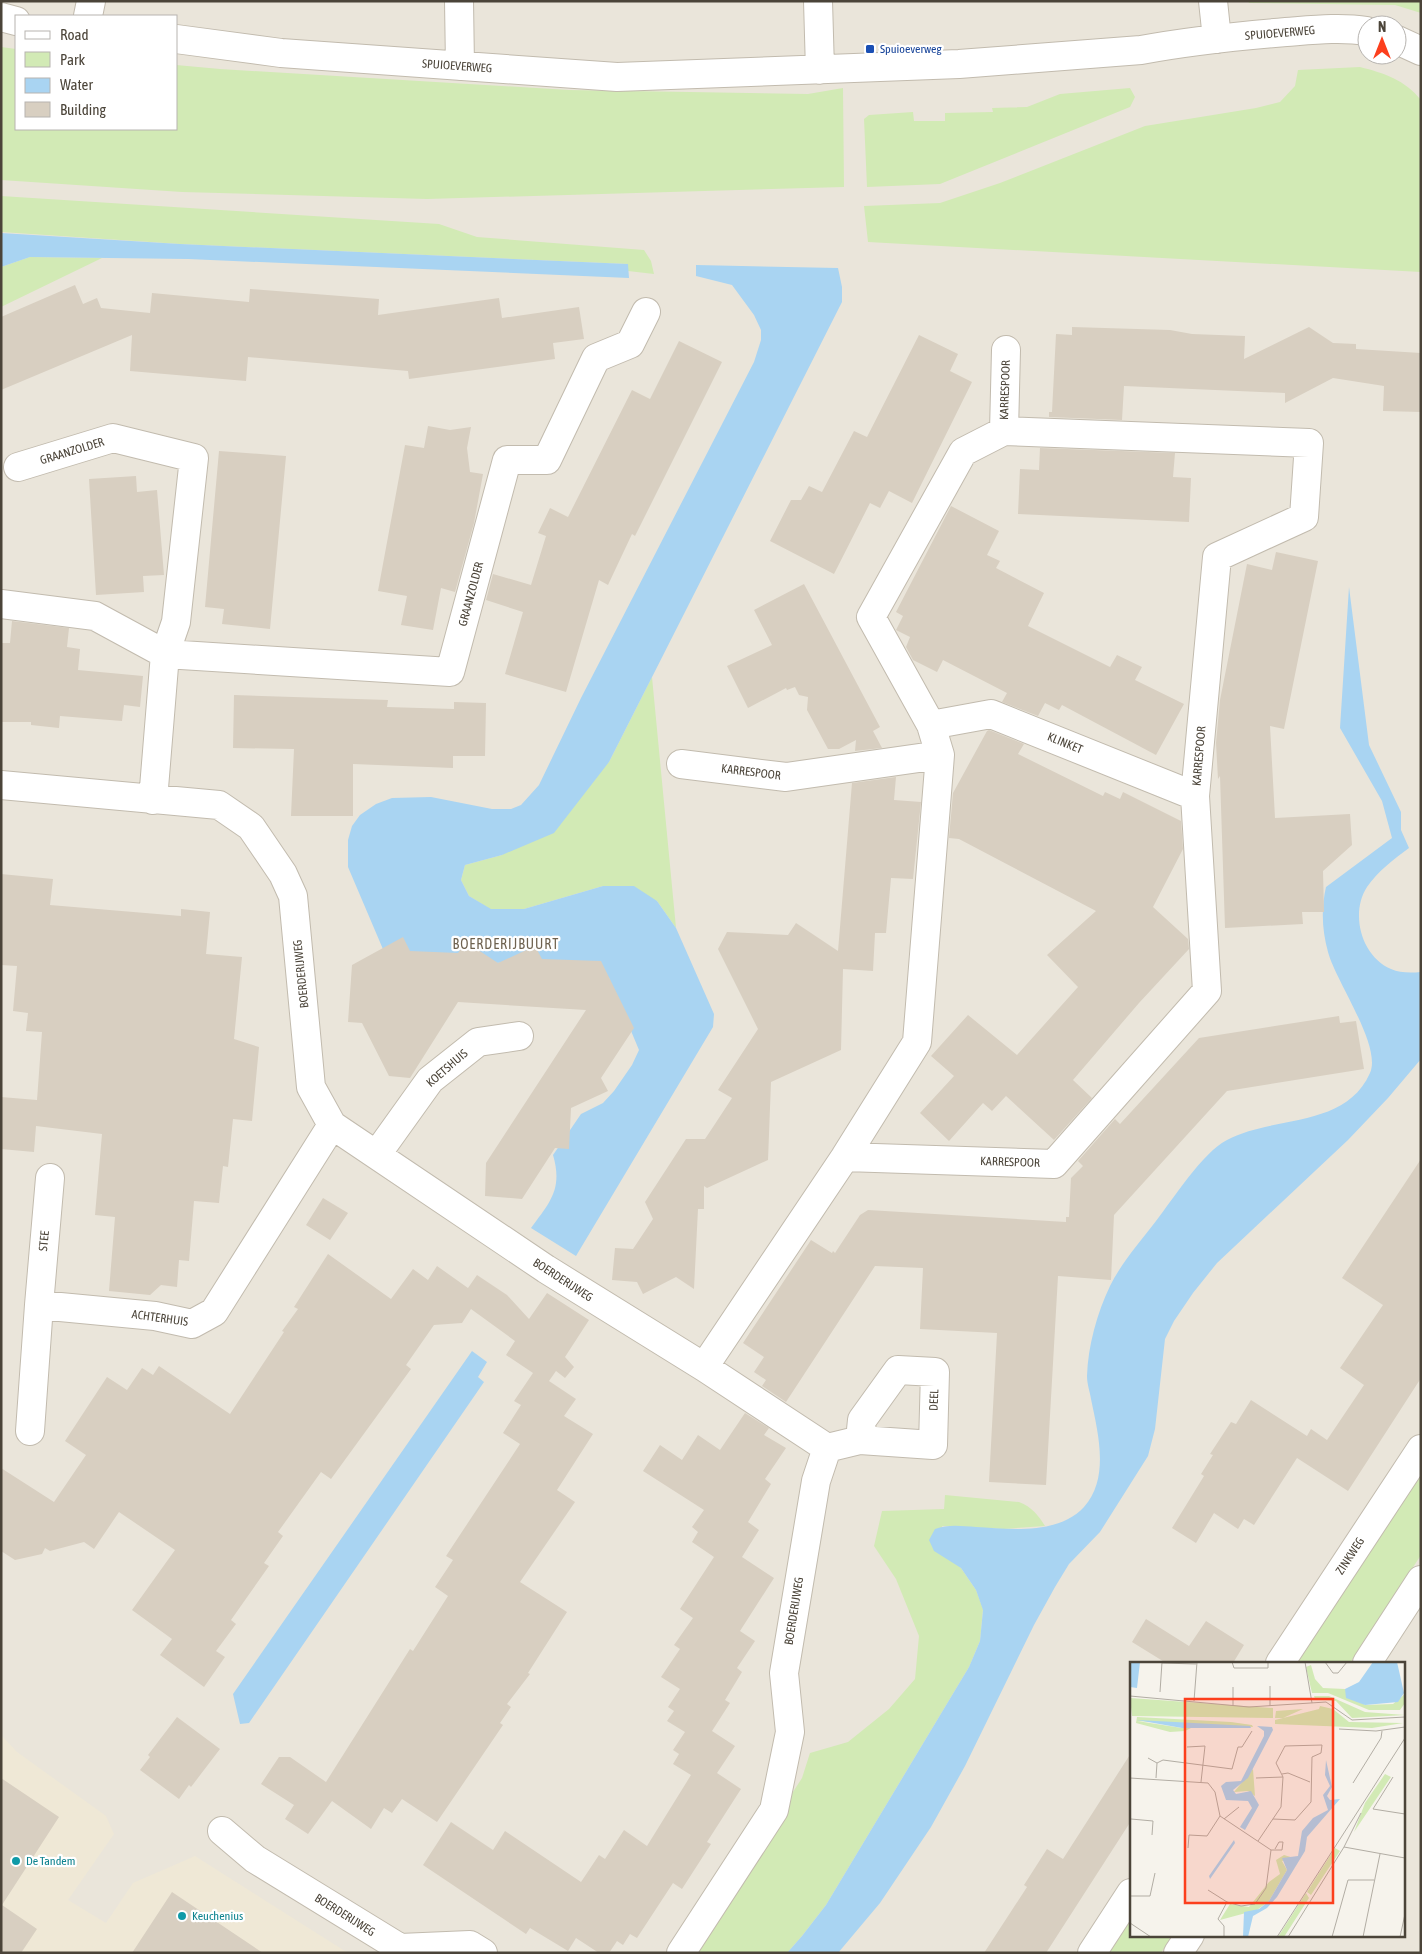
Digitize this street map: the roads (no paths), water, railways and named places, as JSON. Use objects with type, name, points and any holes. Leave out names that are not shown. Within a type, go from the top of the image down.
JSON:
[{"type":"street","points":[[88,15],[91,1]]},
{"type":"street","points":[[459,1],[460,66]]},
{"type":"street","points":[[818,1],[820,70]]},
{"type":"street","points":[[1214,1],[1217,39]]},
{"type":"street","points":[[1,18],[15,20]]},
{"type":"street","name":"SPUIOEVERWEG","points":[[178,39],[281,53],[617,77],[969,64],[1141,50],[1217,39],[1328,29],[1357,30]]},
{"type":"street","points":[[1407,45],[1421,51]]},
{"type":"street","name":"GRAANZOLDER","points":[[1,604],[95,616],[165,654],[450,672],[507,460],[547,460],[596,358],[630,344],[646,312]]},
{"type":"street","name":"KARRESPOOR","points":[[1004,431],[1006,350]]},
{"type":"street","name":"KARRESPOOR","points":[[704,1367],[846,1157],[917,1042],[940,755],[931,725],[871,617],[964,452],[1004,431],[1309,444],[1304,517],[1216,557],[1196,796],[1207,991],[1054,1164],[846,1157]]},
{"type":"street","name":"GRAANZOLDER","points":[[18,467],[113,438],[194,458],[176,622],[165,654],[153,800]]},
{"type":"street","name":"KLINKET","points":[[931,725],[992,714],[1196,796]]},
{"type":"street","name":"KARRESPOOR","points":[[681,764],[786,777],[940,755]]},
{"type":"street","name":"BOERDERIJWEG","points":[[1,785],[219,805],[251,827],[283,874],[293,896],[311,1087],[332,1125],[546,1269],[704,1367],[827,1448],[816,1481],[784,1673],[790,1732],[774,1810],[681,1953]]},
{"type":"street","name":"KOETSHUIS","points":[[377,1154],[430,1080],[478,1042],[520,1036]]},
{"type":"street","name":"ACHTERHUIS","points":[[39,1305],[155,1316],[192,1324],[214,1312],[332,1125]]},
{"type":"street","name":"STEE","points":[[39,1305],[50,1178]]},
{"type":"street","points":[[30,1431],[39,1305]]},
{"type":"street","points":[[827,1448],[860,1440]]},
{"type":"street","name":"ZINKWEG","points":[[1281,1662],[1421,1449]]},
{"type":"street","points":[[1368,1662],[1421,1580]]},
{"type":"street","name":"BOERDERIJWEG","points":[[222,1831],[255,1859],[399,1950],[470,1945],[483,1953]]},
{"type":"street","points":[[1092,1953],[1130,1895]]},
{"type":"street","points":[[1178,1953],[1189,1936]]},
{"type":"water","points":[[1,233],[180,244],[628,264],[629,278],[188,259],[30,257],[1,267]]},
{"type":"water","points":[[696,265],[838,268],[842,287],[842,302],[609,762],[554,833],[502,855],[465,865],[461,880],[469,896],[491,909],[524,909],[603,886],[634,886],[657,901],[676,928],[714,1014],[713,1027],[576,1256],[531,1228],[553,1195],[556,1167],[553,1155],[581,1114],[603,1103],[614,1091],[632,1065],[639,1050],[609,978],[537,961],[391,968],[348,867],[348,840],[352,826],[360,815],[376,804],[392,798],[431,797],[492,809],[511,809],[521,805],[539,785],[581,698],[754,362],[761,340],[761,330],[754,315],[732,285],[696,276]]},
{"type":"water","points":[[1349,587],[1369,745],[1401,812],[1401,830],[1409,848],[1371,881],[1362,897],[1359,921],[1361,933],[1366,944],[1381,963],[1398,971],[1409,973],[1421,972],[1421,1059],[1388,1098],[1348,1140],[1217,1263],[1193,1293],[1174,1321],[1165,1339],[1155,1429],[1148,1456],[1100,1532],[1069,1564],[1055,1587],[1034,1625],[965,1766],[931,1827],[880,1903],[838,1953],[787,1953],[826,1905],[969,1667],[980,1641],[983,1610],[976,1590],[961,1568],[934,1551],[929,1540],[935,1529],[945,1526],[1018,1529],[1047,1526],[1073,1516],[1084,1507],[1097,1483],[1100,1455],[1097,1426],[1087,1379],[1089,1353],[1101,1307],[1120,1269],[1198,1165],[1218,1146],[1245,1132],[1306,1118],[1344,1104],[1359,1091],[1370,1073],[1372,1061],[1370,1047],[1333,965],[1323,928],[1323,903],[1326,887],[1392,838],[1382,801],[1340,728]]},
{"type":"water","points":[[472,1351],[487,1362],[478,1377],[484,1382],[249,1723],[240,1724],[233,1694]]},
{"type":"place","name":"Spuioeverweg","points":[[870,49]]},
{"type":"place","name":"De Tandem","points":[[16,1861]]},
{"type":"place","name":"Keuchenius","points":[[182,1916]]},
{"type":"district","name":"BOERDERIJBUURT","points":[[506,944]]}]
